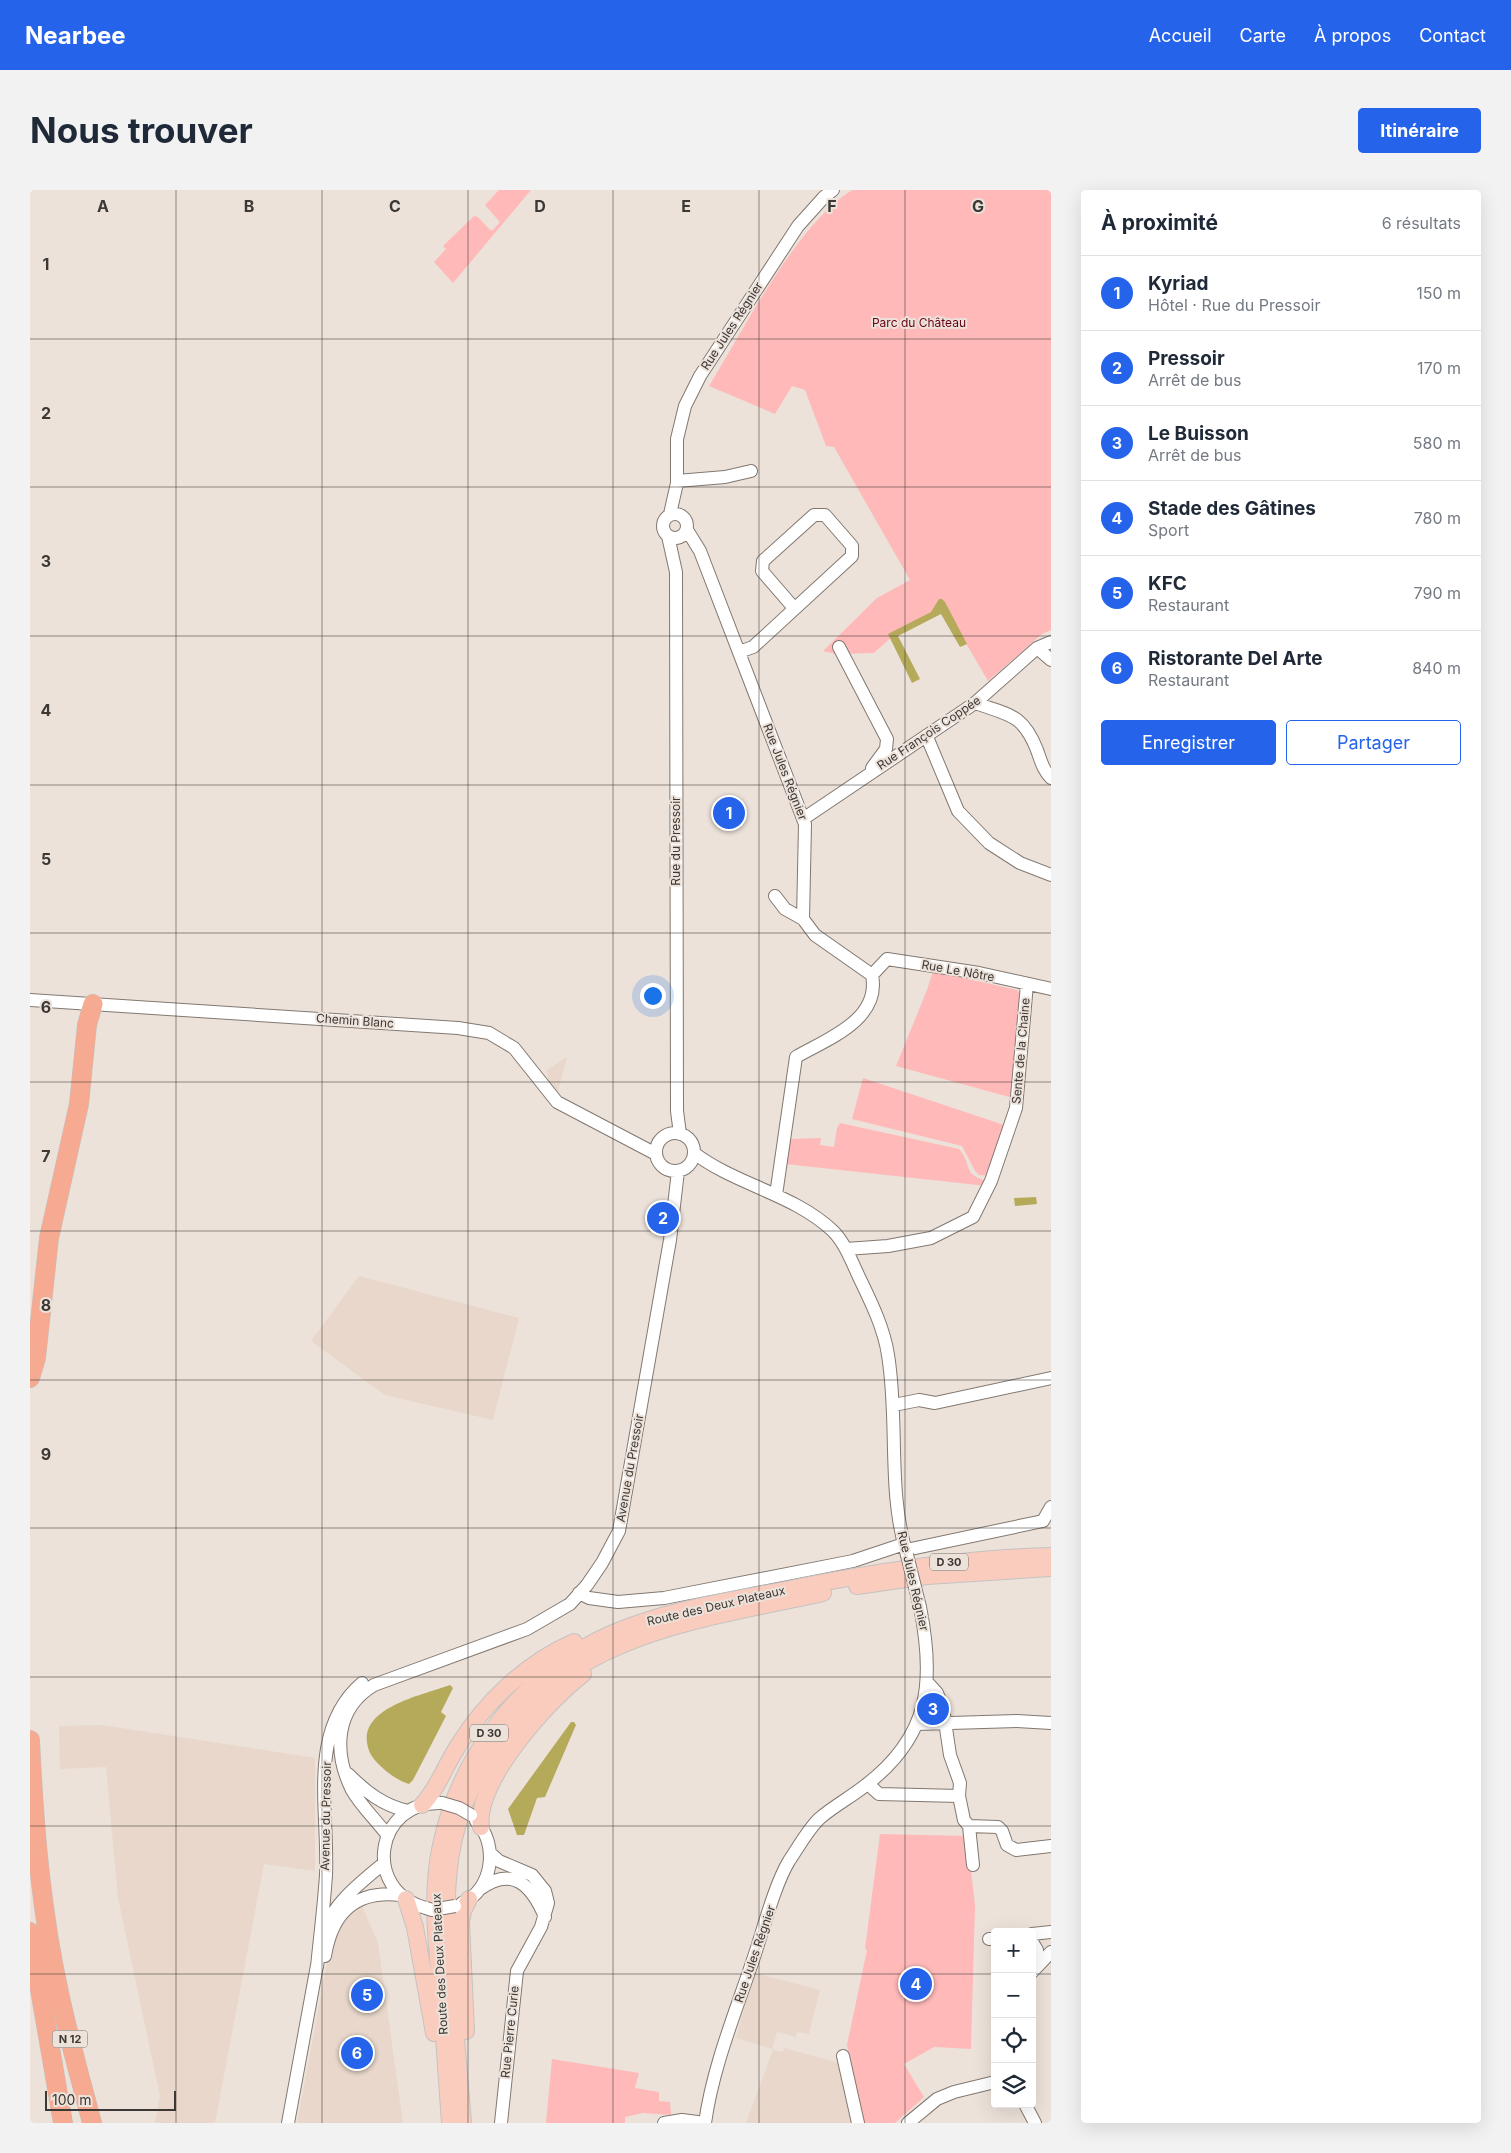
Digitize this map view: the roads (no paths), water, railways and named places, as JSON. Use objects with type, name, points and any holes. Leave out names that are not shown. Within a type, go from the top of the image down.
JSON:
[{"type":"highway","points":[[30,1378],[36,1358],[49,1238],[79,1104],[87,1025],[93,1004]]},
{"type":"highway","name":"N 12","points":[[30,1740],[38,1865],[51,1954],[92,2123]]},
{"type":"highway","name":"N 12","points":[[30,1932],[45,2022],[73,2123]]},
{"type":"highway","points":[[51,1954],[62,1966],[72,2012],[106,2123]]},
{"type":"highway","points":[[45,2022],[63,2123]]},
{"type":"main road","name":"Route des Deux Plateaux","points":[[450,2123],[435,1913],[440,1847],[459,1785],[489,1732],[509,1708],[558,1663],[614,1633],[681,1612],[882,1571],[965,1561],[1051,1556]]},
{"type":"main road","name":"Route des Deux Plateaux","points":[[463,2123],[448,1942],[448,1879],[458,1822],[482,1767],[519,1714],[541,1694],[589,1659],[619,1645],[658,1631],[849,1588],[917,1578],[1051,1568]]},
{"type":"main road","points":[[476,1821],[480,1815],[487,1792],[518,1741],[555,1698],[583,1674],[621,1652],[664,1636],[759,1614],[777,1603]]},
{"type":"main road","points":[[415,1808],[433,1791],[458,1746],[495,1699],[538,1662],[566,1646],[608,1628],[662,1611],[681,1612]]},
{"type":"main road","points":[[403,1897],[415,1927],[430,2012],[444,2123]]},
{"type":"main road","points":[[468,1898],[461,1923],[470,2123]]},
{"type":"street","name":"Rue Jules Régnier","points":[[676,482],[678,439],[685,406],[700,376],[798,226],[817,204],[833,190]]},
{"type":"street","points":[[676,515],[676,482],[725,477],[751,471]]},
{"type":"street","points":[[676,515],[687,522],[685,533],[675,538],[668,536],[663,526],[665,519],[676,515]]},
{"type":"street","points":[[739,652],[753,647],[852,556],[852,546],[824,515],[814,515],[763,561],[762,571],[794,608]]},
{"type":"street","name":"Rue Jules Régnier","points":[[685,533],[700,551],[805,824],[803,919]]},
{"type":"street","name":"Rue du Pressoir","points":[[676,572],[685,533]]},
{"type":"street","name":"Rue du Pressoir","points":[[668,536],[676,572],[676,1111],[680,1134]]},
{"type":"street","name":"Rue François Coppée","points":[[803,819],[975,703],[1037,648],[1051,642]]},
{"type":"street","points":[[839,647],[887,739],[886,749],[882,756],[865,776]]},
{"type":"street","points":[[1037,648],[1051,660]]},
{"type":"street","points":[[975,703],[1016,718],[1027,727],[1044,770],[1051,778]]},
{"type":"street","points":[[927,737],[958,811],[989,843],[1020,863],[1051,875]]},
{"type":"street","points":[[775,896],[785,908],[803,919],[815,935],[872,975],[874,985],[867,1010],[854,1022],[796,1057],[776,1195]]},
{"type":"street","name":"Rue Le Nôtre","points":[[872,975],[887,959],[979,973],[1051,989]]},
{"type":"street","name":"Sente de la Chaine","points":[[846,1249],[888,1246],[931,1238],[973,1217],[991,1180],[1016,1108],[1027,984]]},
{"type":"street","name":"Chemin Blanc","points":[[30,1000],[458,1028],[489,1033],[514,1048],[557,1102],[639,1145],[660,1144]]},
{"type":"street","name":"Rue du Pressoir","points":[[660,1144],[676,1111]]},
{"type":"street","points":[[680,1134],[690,1141],[693,1158],[673,1171],[658,1161],[660,1144],[680,1134]]},
{"type":"street","name":"Rue Jules Régnier","points":[[693,1158],[706,1162],[776,1195],[822,1222],[834,1232],[846,1249],[880,1325],[888,1354],[894,1405],[894,1480],[898,1514],[926,1635],[928,1682],[925,1703],[917,1724],[901,1751],[868,1784],[819,1819],[788,1863],[767,1916],[710,2090],[705,2123]]},
{"type":"street","name":"Avenue du Pressoir","points":[[388,1836],[352,1790],[339,1746],[340,1729],[345,1714],[359,1696],[383,1681],[527,1629],[570,1604],[589,1583],[618,1531],[668,1250],[676,1192],[673,1171]]},
{"type":"street","points":[[894,1405],[919,1400],[935,1403],[1051,1378]]},
{"type":"street","points":[[579,1593],[589,1598],[632,1602],[730,1586],[1043,1522],[1051,1507]]},
{"type":"street","points":[[589,1583],[606,1600]]},
{"type":"street","name":"Avenue du Pressoir","points":[[317,1967],[326,1874],[324,1806],[332,1724],[349,1694],[364,1680],[432,1655],[454,1654]]},
{"type":"street","points":[[928,1682],[937,1693],[943,1708],[950,1755],[960,1783],[959,1796],[964,1820],[969,1826],[973,1865]]},
{"type":"street","points":[[917,1724],[1017,1721],[1051,1723]]},
{"type":"street","points":[[347,1772],[362,1788],[391,1808],[415,1808],[442,1803],[459,1808],[476,1821],[487,1836],[490,1853],[488,1872],[468,1898]]},
{"type":"street","points":[[868,1784],[879,1794],[959,1796]]},
{"type":"street","points":[[415,1808],[397,1821],[385,1844],[384,1863],[389,1880],[403,1897],[415,1905],[432,1910],[468,1898],[491,1881],[508,1879],[524,1884],[537,1897],[545,1917]]},
{"type":"street","points":[[969,1826],[991,1825],[998,1827],[1002,1831],[1007,1846],[1016,1850],[1051,1846]]},
{"type":"street","points":[[490,1853],[500,1861],[526,1871],[538,1880],[548,1903],[545,1917]]},
{"type":"street","points":[[288,2123],[324,1930],[333,1910],[344,1897],[384,1863]]},
{"type":"street","points":[[294,2123],[326,1948],[332,1928],[339,1916],[358,1900],[386,1893],[403,1897]]},
{"type":"street","name":"Rue Pierre Curie","points":[[501,2123],[517,1971],[545,1917]]},
{"type":"street","points":[[1036,1934],[1051,1932]]},
{"type":"street","points":[[1036,1968],[1051,1952]]},
{"type":"street","points":[[843,2056],[858,2123]]},
{"type":"street","points":[[908,2123],[937,2099],[954,2092],[991,2083]]},
{"type":"street","points":[[1027,2108],[1035,2123]]},
{"type":"street","points":[[664,2123],[682,2120],[705,2123]]},
{"type":"place","name":"Kyriad","points":[[729,813]]},
{"type":"place","name":"Pressoir","points":[[663,1218]]},
{"type":"place","name":"Le Buisson","points":[[933,1709]]},
{"type":"place","name":"Stade des Gâtines","points":[[916,1984]]},
{"type":"place","name":"KFC","points":[[367,1995]]},
{"type":"place","name":"Ristorante Del Arte","points":[[357,2053]]},
{"type":"park label","name":"Parc du Château","points":[[919,323]]}]
